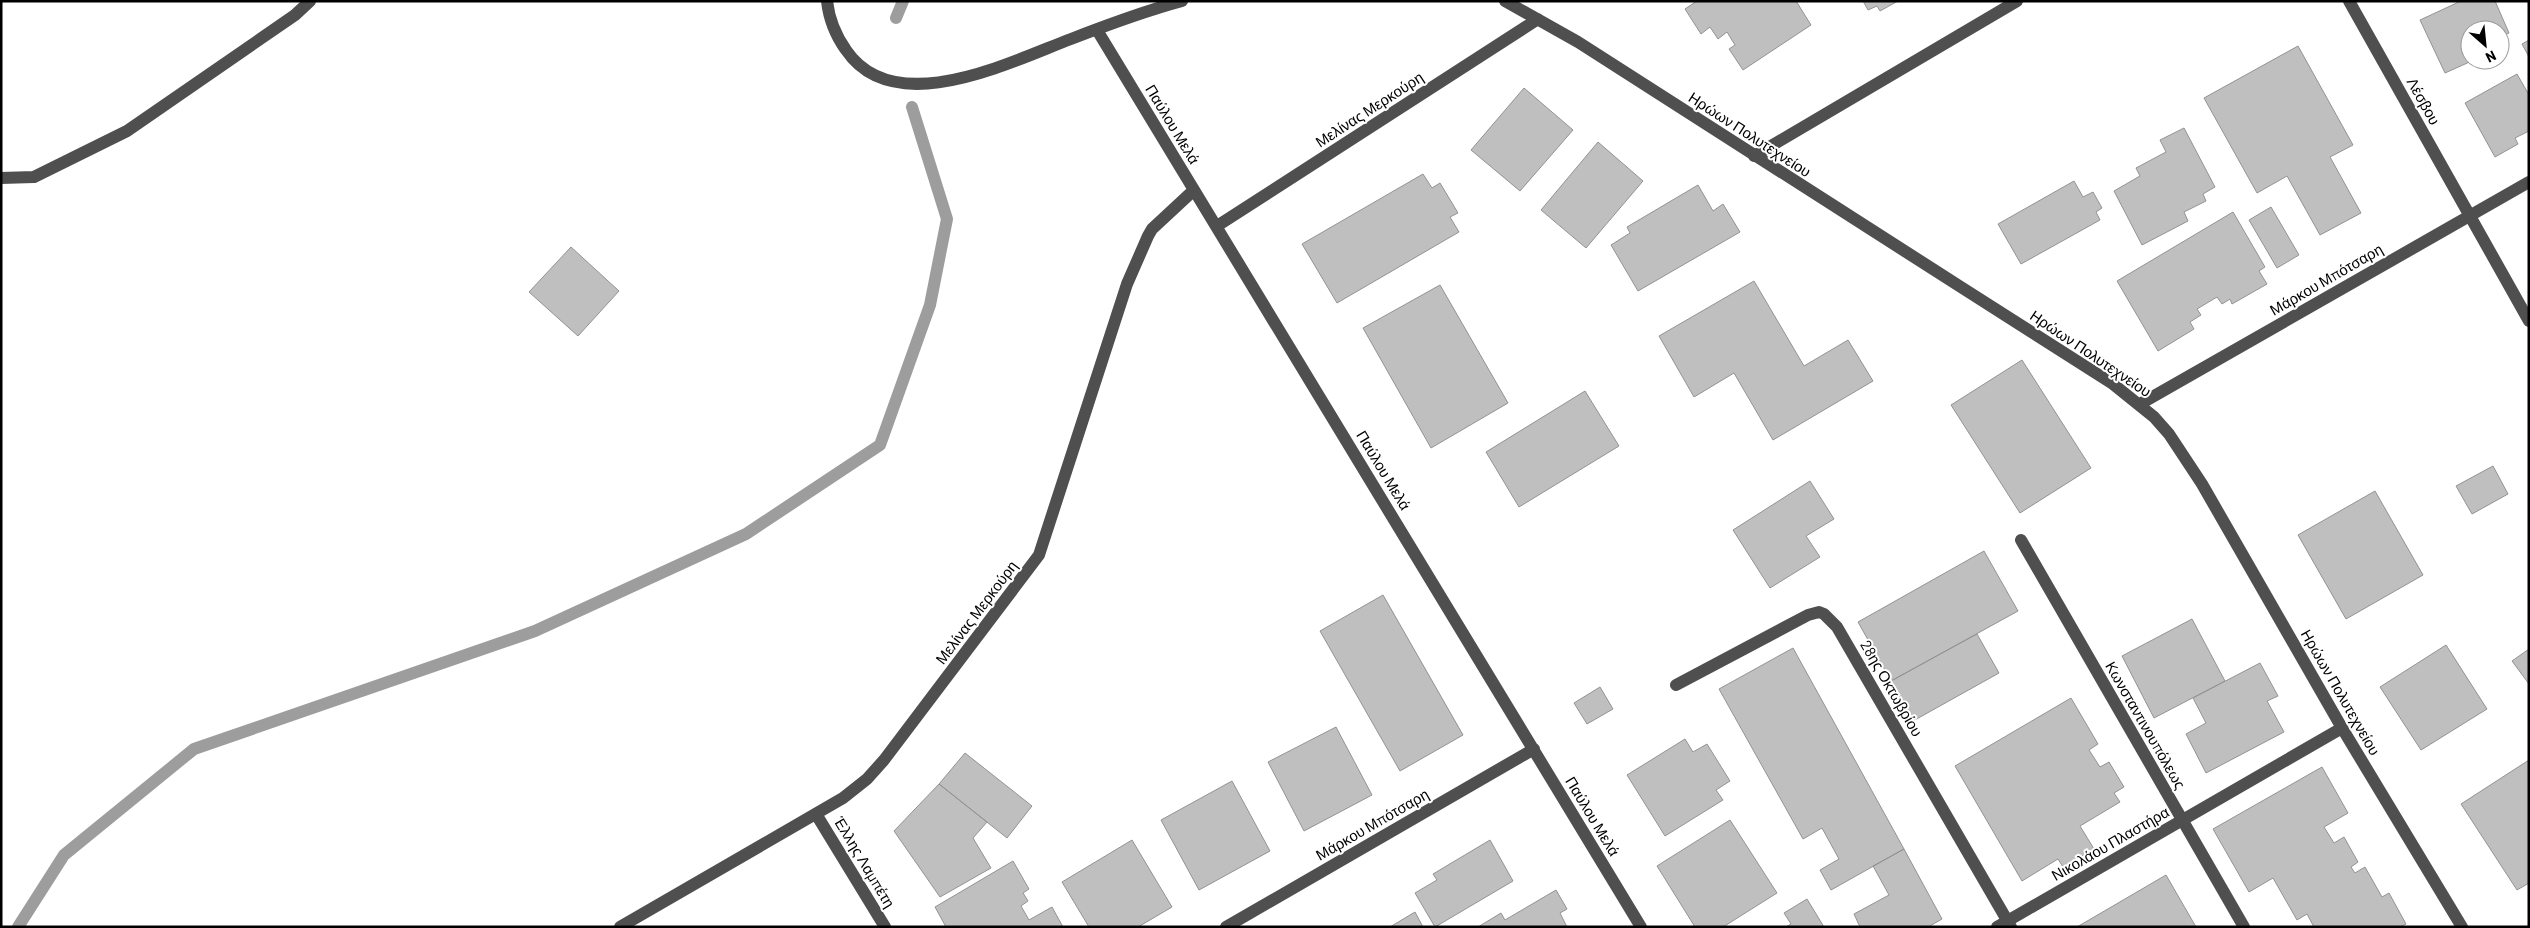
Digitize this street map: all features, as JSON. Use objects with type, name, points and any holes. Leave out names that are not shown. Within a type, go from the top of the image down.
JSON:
[{"type":"street","points":[[1,178],[34,177],[127,131],[295,15],[310,1]]},
{"type":"street","points":[[827,1],[837,34],[853,60],[870,74],[899,82],[953,80],[1015,61],[1182,1]]},
{"type":"street","name":"Ηρώων Πολυτεχνείου","points":[[1505,1],[1538,19],[1754,156],[2113,384],[2140,404],[2169,434],[2202,484],[2342,728],[2462,927]]},
{"type":"street","points":[[1754,156],[2017,1]]},
{"type":"street","name":"Λέσβου","points":[[2349,1],[2529,321]]},
{"type":"street","name":"Μελίνας Μερκούρη","points":[[1217,226],[1538,19]]},
{"type":"street","name":"Παύλου Μελά","points":[[1097,30],[1641,927]]},
{"type":"street","name":"Μάρκου Μπότσαρη","points":[[2140,404],[2529,182]]},
{"type":"street","name":"Μελίνας Μερκούρη","points":[[620,927],[816,814],[858,786],[884,760],[1039,555],[1127,284],[1152,229],[1194,190]]},
{"type":"street","name":"Κωνσταντινουπόλεως","points":[[2021,540],[2244,927]]},
{"type":"street","name":"28ης Οκτωβρίου","points":[[1676,685],[1808,615],[1818,612],[1828,616],[1865,674],[2005,925]]},
{"type":"street","name":"Νικολάου Πλαστήρα","points":[[2005,925],[2342,728]]},
{"type":"street","name":"Μάρκου Μπότσαρη","points":[[1226,927],[1534,749]]},
{"type":"street","name":"Έλλης Λαμπέτη","points":[[816,814],[885,927]]},
{"type":"building","points":[[1697,1],[1796,1],[1811,25],[1743,70],[1729,49],[1735,45],[1727,32],[1718,39],[1710,27],[1701,34],[1685,9]]},
{"type":"building","points":[[1863,1],[1898,1],[1880,11],[1877,6],[1868,10]]},
{"type":"building","points":[[2461,1],[2495,1],[2503,20],[2460,20],[2460,66],[2445,73],[2420,20]]},
{"type":"building","points":[[2529,40],[2529,57],[2522,44]]},
{"type":"building","points":[[2298,46],[2353,145],[2330,157],[2361,213],[2320,235],[2287,176],[2257,193],[2204,98]]},
{"type":"building","points":[[2517,74],[2529,95],[2529,131],[2515,138],[2518,144],[2495,157],[2465,103]]},
{"type":"building","points":[[1524,88],[1573,130],[1520,191],[1471,150]]},
{"type":"building","points":[[2184,128],[2215,187],[2203,194],[2206,201],[2184,212],[2188,221],[2142,245],[2114,191],[2140,176],[2136,168],[2166,152],[2160,140]]},
{"type":"building","points":[[1598,142],[1643,181],[1586,248],[1541,210]]},
{"type":"building","points":[[1423,174],[1432,188],[1440,183],[1458,213],[1450,217],[1459,232],[1337,303],[1302,244]]},
{"type":"building","points":[[2074,181],[2083,197],[2093,192],[2102,208],[2096,212],[2100,220],[2021,264],[1998,224]]},
{"type":"building","points":[[1698,185],[1713,211],[1723,204],[1740,232],[1638,291],[1611,245],[1630,233],[1627,227]]},
{"type":"building","points":[[2271,207],[2299,255],[2277,268],[2249,220]]},
{"type":"building","points":[[2233,212],[2265,267],[2259,271],[2267,284],[2232,304],[2230,299],[2222,304],[2217,297],[2197,309],[2201,315],[2190,322],[2194,329],[2158,351],[2117,281]]},
{"type":"building","points":[[571,247],[619,291],[578,336],[529,292]]},
{"type":"building","points":[[1754,281],[1804,366],[1848,340],[1873,381],[1773,440],[1734,373],[1694,397],[1659,336]]},
{"type":"building","points":[[1440,285],[1508,403],[1431,448],[1363,328]]},
{"type":"building","points":[[2022,360],[2091,468],[2020,513],[1951,405]]},
{"type":"building","points":[[1585,391],[1619,446],[1519,507],[1486,452]]},
{"type":"building","points":[[2493,466],[2508,494],[2472,514],[2456,486]]},
{"type":"building","points":[[1810,481],[1834,519],[1806,536],[1820,557],[1770,588],[1733,530]]},
{"type":"building","points":[[2375,491],[2423,575],[2346,619],[2298,535]]},
{"type":"building","points":[[1984,551],[2018,611],[1891,681],[1858,622]]},
{"type":"building","points":[[1383,595],[1463,735],[1400,771],[1320,631]]},
{"type":"building","points":[[2192,619],[2225,681],[2154,718],[2122,656]]},
{"type":"building","points":[[1977,634],[1999,673],[1913,721],[1891,681]]},
{"type":"building","points":[[2446,645],[2487,709],[2421,750],[2380,687]]},
{"type":"building","points":[[1793,648],[1904,849],[1831,890],[1820,870],[1839,859],[1822,828],[1803,839],[1719,689]]},
{"type":"building","points":[[2529,649],[2529,684],[2512,661]]},
{"type":"building","points":[[2260,663],[2278,696],[2267,701],[2284,732],[2206,773],[2186,734],[2206,723],[2193,698]]},
{"type":"building","points":[[1600,687],[1613,709],[1587,724],[1574,703]]},
{"type":"building","points":[[2071,698],[2098,744],[2089,750],[2100,767],[2109,762],[2124,787],[2114,793],[2120,802],[2080,826],[2094,849],[2063,867],[2058,859],[2022,881],[1955,766]]},
{"type":"building","points":[[1336,727],[1372,795],[1304,831],[1268,762]]},
{"type":"building","points":[[1685,739],[1693,752],[1707,744],[1730,781],[1716,790],[1723,800],[1665,836],[1627,775]]},
{"type":"building","points":[[965,753],[1032,806],[1007,838],[939,784]]},
{"type":"building","points":[[2529,760],[2529,883],[2517,890],[2461,804]]},
{"type":"building","points":[[2322,767],[2348,813],[2324,827],[2334,843],[2344,837],[2358,862],[2351,867],[2355,873],[2365,867],[2382,897],[2389,893],[2406,924],[2400,927],[2314,927],[2307,914],[2297,920],[2273,878],[2249,892],[2213,829]]},
{"type":"building","points":[[1232,781],[1270,851],[1199,890],[1161,820]]},
{"type":"building","points":[[939,784],[987,822],[973,838],[991,868],[940,897],[894,831]]},
{"type":"building","points":[[1730,820],[1777,893],[1723,927],[1695,927],[1657,866]]},
{"type":"building","points":[[1132,840],[1172,907],[1138,927],[1089,927],[1062,882]]},
{"type":"building","points":[[1490,840],[1513,881],[1435,927],[1415,893],[1437,880],[1433,874]]},
{"type":"building","points":[[1904,849],[1942,919],[1928,927],[1860,927],[1854,914],[1889,895],[1873,866]]},
{"type":"building","points":[[1013,861],[1029,889],[1023,893],[1028,901],[1021,906],[1029,920],[1052,907],[1063,927],[946,927],[935,907]]},
{"type":"building","points":[[2166,875],[2196,927],[2077,927]]},
{"type":"building","points":[[1556,890],[1567,909],[1560,913],[1567,927],[1478,927],[1501,913],[1505,920]]},
{"type":"building","points":[[1807,899],[1824,927],[1786,927],[1791,924],[1784,913]]},
{"type":"building","points":[[1415,912],[1423,927],[1390,927]]},
{"type":"waterway","points":[[896,18],[903,1]]},
{"type":"waterway","points":[[18,927],[64,855],[194,749],[535,631],[746,534],[880,445],[930,305],[947,219],[912,107]]}]
